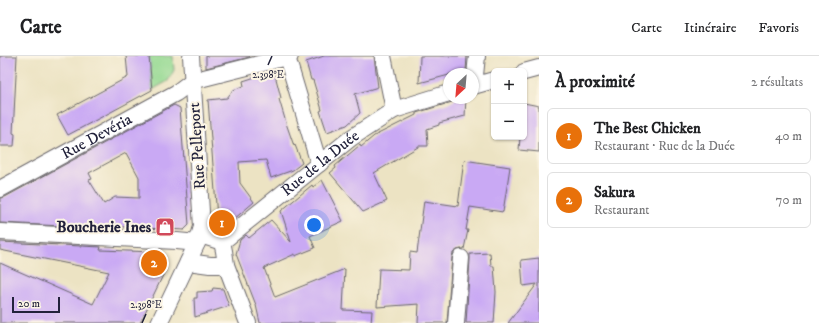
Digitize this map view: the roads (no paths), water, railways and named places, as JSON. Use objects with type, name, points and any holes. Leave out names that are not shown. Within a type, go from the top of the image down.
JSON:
[{"type":"street","name":"Rue Pelleport","points":[[159,323],[199,239],[202,227],[191,56]]},
{"type":"street","name":"Rue Devéria","points":[[0,189],[176,93],[192,82],[288,56]]},
{"type":"street","points":[[288,56],[319,164]]},
{"type":"street","points":[[383,56],[394,110]]},
{"type":"street","points":[[475,68],[477,56]]},
{"type":"street","points":[[527,71],[539,68]]},
{"type":"street","points":[[479,84],[491,81]]},
{"type":"street","name":"Rue de la Duée","points":[[222,242],[351,138],[394,110],[443,95]]},
{"type":"street","points":[[0,232],[177,241],[199,239],[222,242],[226,265],[248,323]]},
{"type":"street","points":[[456,323],[461,258]]},
{"type":"street","points":[[188,262],[210,265],[226,265]]},
{"type":"place","name":"The Best Chicken","points":[[222,223]]},
{"type":"place","name":"Boucherie Ines","points":[[165,227]]},
{"type":"place","name":"Sakura","points":[[154,263]]}]
